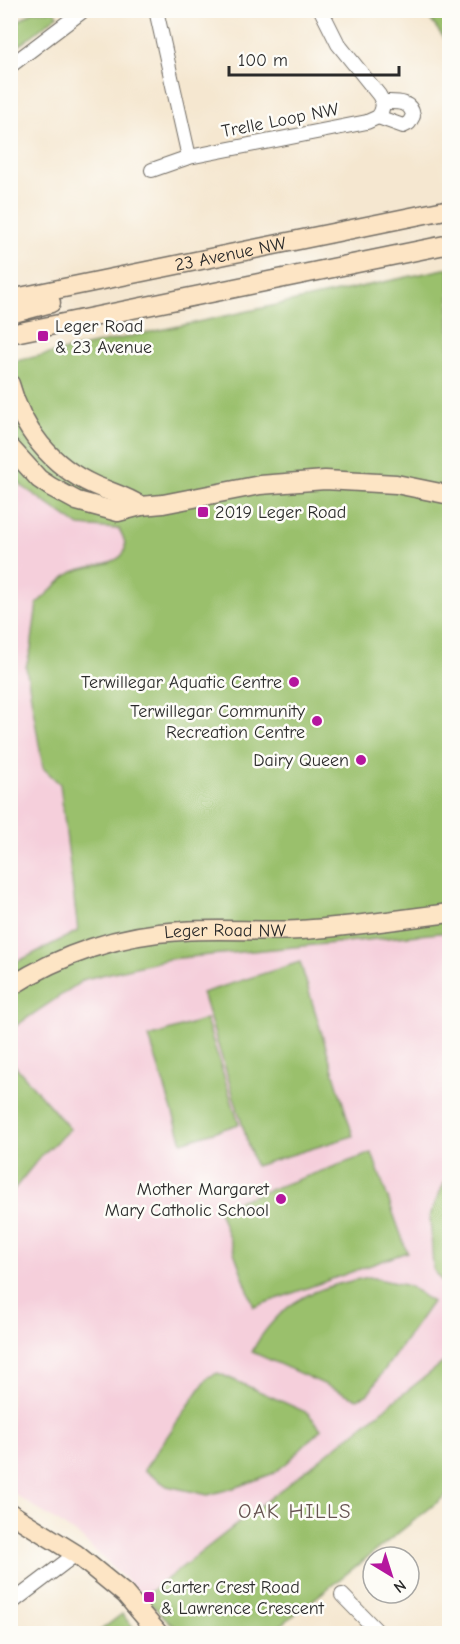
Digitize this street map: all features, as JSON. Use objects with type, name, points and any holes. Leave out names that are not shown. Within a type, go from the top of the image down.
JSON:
[{"type":"street","points":[[156,10],[189,157]]},
{"type":"street","points":[[321,10],[338,44],[383,102],[383,108],[378,117],[403,126],[410,123],[413,116],[411,109],[405,103],[383,102]]},
{"type":"street","points":[[10,66],[78,12]]},
{"type":"street","name":"Trelle Loop NW","points":[[152,170],[189,157],[367,122],[378,117]]},
{"type":"street","name":"23 Avenue NW","points":[[10,299],[450,209]]},
{"type":"street","name":"23 Avenue NW","points":[[10,334],[450,244]]},
{"type":"street","points":[[10,314],[218,257]]},
{"type":"street","points":[[10,384],[18,411],[36,441],[67,469],[94,484],[124,495],[141,506]]},
{"type":"street","points":[[10,447],[39,479],[78,501],[118,512],[260,484],[325,480],[396,484],[450,495]]},
{"type":"street","name":"Leger Road NW","points":[[10,987],[72,956],[102,945],[142,936],[181,931],[300,930],[450,913]]},
{"type":"street","points":[[10,1513],[76,1554],[125,1594],[159,1634]]},
{"type":"street","points":[[10,1604],[76,1554]]},
{"type":"street","points":[[342,1595],[380,1634]]},
{"type":"shaded area","points":[[22,486],[79,526],[119,529],[124,537],[125,549],[114,562],[72,572],[31,649],[26,667],[43,768],[60,784],[78,932],[11,965],[10,490]]},
{"type":"shaded area","name":"Mother Margaret Mary Catholic School","points":[[449,932],[449,1181],[444,1183],[433,1269],[449,1292],[449,1358],[144,1597],[79,1536],[11,1492],[11,1193],[40,1157],[70,1129],[11,1060],[10,1029],[85,979],[169,959]]},
{"type":"green space","points":[[34,11],[54,11],[58,15],[11,52],[11,26]]},
{"type":"green space","points":[[424,11],[449,11],[449,45]]},
{"type":"green space","points":[[449,268],[449,932],[169,959],[85,979],[11,1029],[11,965],[78,931],[60,784],[43,768],[26,667],[31,649],[37,603],[73,572],[120,557],[125,550],[125,541],[119,529],[79,526],[22,486],[11,469],[11,362]]},
{"type":"green space","points":[[300,962],[353,1136],[255,1166],[202,993]]},
{"type":"green space","points":[[206,1019],[239,1124],[182,1142],[149,1037]]},
{"type":"green space","points":[[10,1060],[70,1129],[40,1157],[11,1193]]},
{"type":"green space","points":[[372,1153],[407,1252],[254,1307],[218,1208]]},
{"type":"green space","points":[[450,1181],[449,1292],[433,1269],[430,1215],[444,1183]]},
{"type":"green space","points":[[369,1277],[409,1286],[432,1302],[367,1395],[357,1399],[252,1352],[261,1336],[287,1308],[309,1294]]},
{"type":"green space","points":[[449,1358],[449,1493],[383,1545],[361,1545],[361,1562],[271,1633],[181,1633],[144,1597]]},
{"type":"green space","points":[[218,1373],[308,1413],[321,1429],[274,1473],[237,1487],[208,1495],[167,1486],[144,1470],[208,1377]]},
{"type":"green space","points":[[122,1614],[137,1633],[97,1633]]},
{"type":"place","name":"Leger Road & 23 Avenue","points":[[43,336]]},
{"type":"place","name":"2019 Leger Road","points":[[203,512]]},
{"type":"place","name":"Terwillegar Aquatic Centre","points":[[294,682]]},
{"type":"place","name":"Terwillegar Community Recreation Centre","points":[[317,721]]},
{"type":"place","name":"Dairy Queen","points":[[361,760]]},
{"type":"place","name":"Mother Margaret Mary Catholic School","points":[[281,1199]]},
{"type":"place","name":"Carter Crest Road & Lawrence Crescent","points":[[149,1597]]},
{"type":"district","name":"OAK HILLS","points":[[295,1511]]}]
